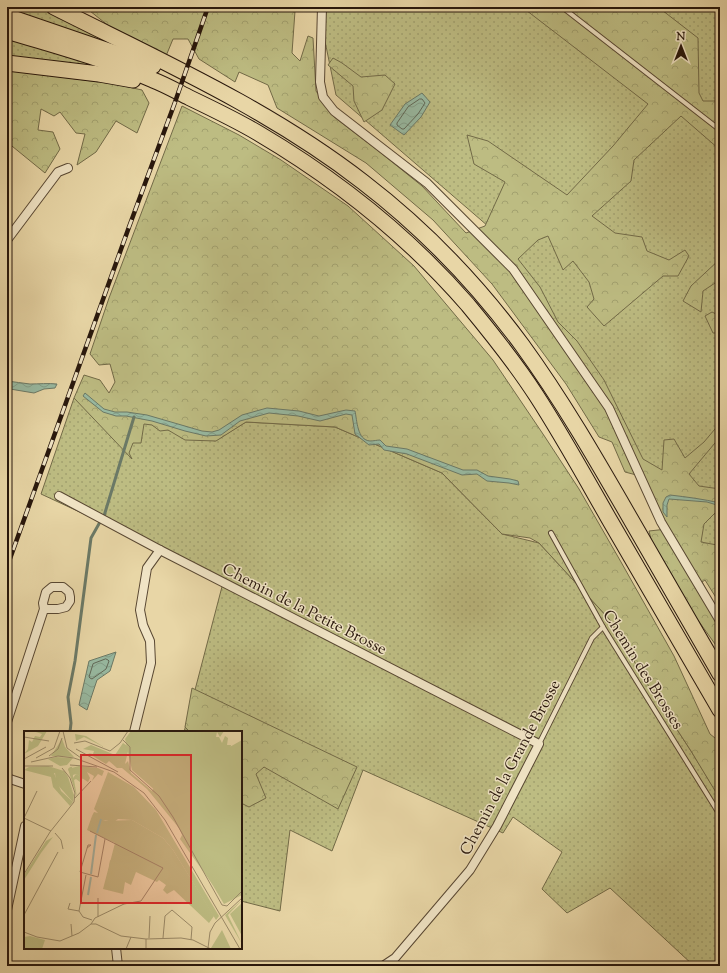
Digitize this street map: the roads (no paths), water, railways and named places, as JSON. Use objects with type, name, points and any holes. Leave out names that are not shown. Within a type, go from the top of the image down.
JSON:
[{"type":"highway","points":[[54,7],[196,78],[272,120],[301,138],[369,186],[416,227],[453,264],[489,303],[542,374],[580,433],[720,674]]},
{"type":"highway","points":[[7,16],[147,63],[241,103]]},
{"type":"highway","points":[[7,31],[108,63],[153,80],[218,111],[296,156],[355,198],[415,250],[466,304],[513,363],[534,393],[554,424],[720,710]]},
{"type":"highway","points":[[7,63],[125,78],[154,86],[218,111]]},
{"type":"street","points":[[322,7],[320,82],[323,97],[334,111],[427,183],[512,269],[609,408],[662,522],[720,621]]},
{"type":"street","points":[[7,240],[58,172],[68,168]]},
{"type":"street","name":"Chemin de la Petite Brosse","points":[[59,496],[160,550],[539,744]]},
{"type":"street","points":[[134,731],[151,663],[150,641],[143,625],[140,610],[147,568],[160,550]]},
{"type":"street","points":[[7,722],[44,609]]},
{"type":"street","name":"Chemin de la Grande Brosse","points":[[382,966],[395,958],[470,870],[497,826],[539,744]]},
{"type":"street","points":[[7,778],[24,784]]},
{"type":"street","points":[[7,910],[9,893],[24,830]]},
{"type":"street","points":[[116,949],[118,966]]},
{"type":"lane","points":[[562,7],[720,130]]},
{"type":"lane","name":"Chemin des Brosses","points":[[551,533],[603,627],[720,815]]},
{"type":"lane","name":"Chemin de la Grande Brosse","points":[[539,744],[592,638],[603,627]]},
{"type":"water","points":[[422,93],[430,102],[421,117],[404,135],[390,125],[405,104]]},
{"type":"water","points":[[7,381],[30,384],[57,384],[55,388],[44,389],[34,393],[10,389],[7,387]]},
{"type":"water","points":[[85,393],[104,409],[115,412],[147,415],[202,431],[212,432],[219,430],[242,415],[267,408],[299,411],[319,416],[346,410],[355,411],[358,429],[362,437],[366,440],[380,440],[386,446],[407,449],[463,470],[477,470],[488,476],[518,481],[519,485],[487,481],[477,474],[462,475],[407,454],[384,450],[379,444],[369,445],[355,434],[352,415],[346,414],[320,421],[298,416],[269,413],[240,421],[221,435],[206,436],[152,421],[126,416],[116,416],[103,412],[83,396]]},
{"type":"water","points":[[670,495],[720,503],[720,506],[707,502],[669,499],[667,505],[667,517],[663,512],[663,503],[666,497]]},
{"type":"water","points":[[116,652],[110,671],[97,680],[87,710],[79,705],[89,661]]},
{"type":"waterway","points":[[104,516],[134,417]]},
{"type":"waterway","points":[[70,731],[71,723],[68,697],[75,661],[91,538],[100,522]]},
{"type":"railway","points":[[7,567],[208,7]]}]
